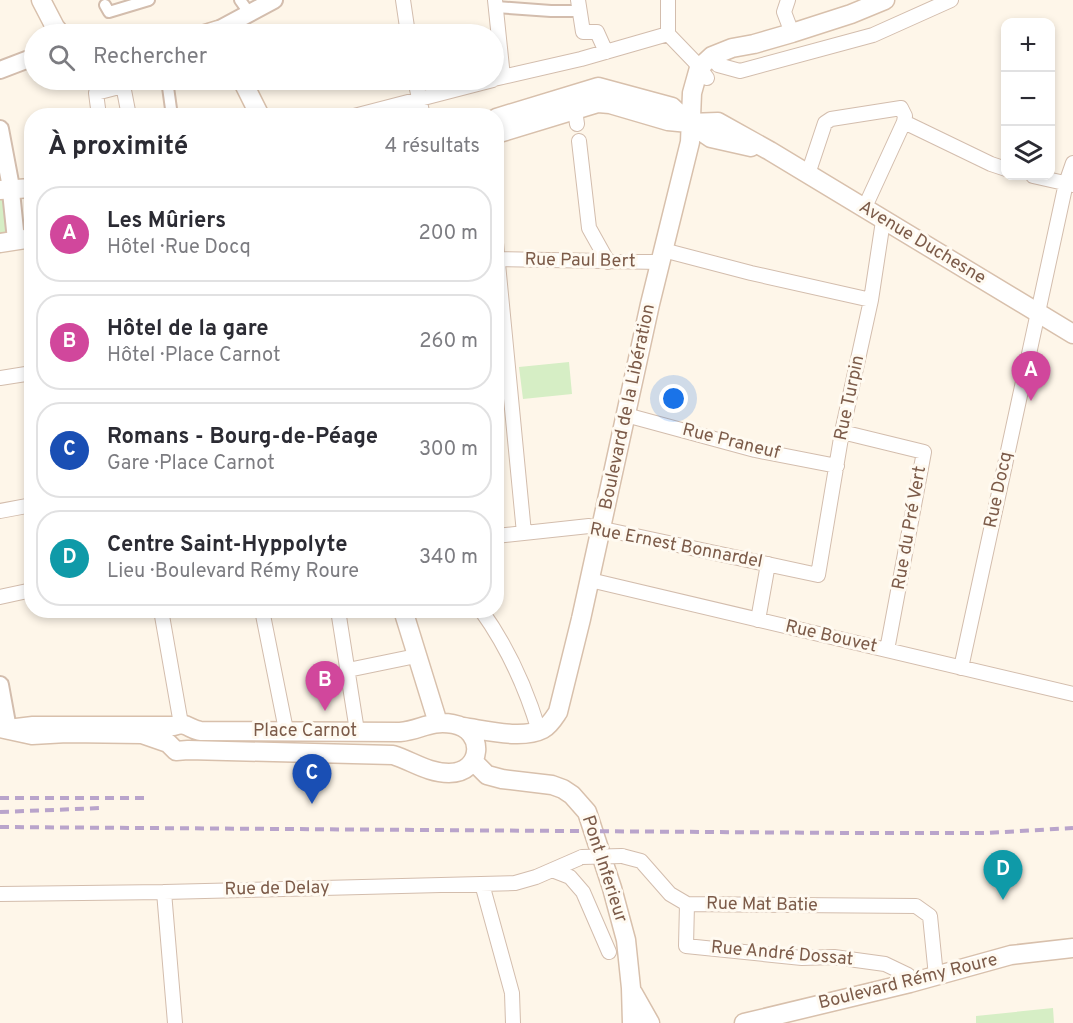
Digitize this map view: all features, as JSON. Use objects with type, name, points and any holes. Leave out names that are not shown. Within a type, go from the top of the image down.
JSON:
[{"type":"main road","points":[[41,0],[53,24]]},
{"type":"main road","points":[[708,70],[754,44],[850,14],[885,0]]},
{"type":"main road","name":"Boulevard de la Libération","points":[[539,731],[551,723],[558,712],[565,691],[662,256],[690,142],[689,123],[708,70]]},
{"type":"main road","name":"Avenue Duchesne","points":[[504,116],[598,87],[672,107],[689,123],[716,140],[770,151],[1073,334]]},
{"type":"main road","points":[[247,90],[256,108]]},
{"type":"main road","points":[[504,132],[576,117],[598,103],[610,104],[668,122],[689,123]]},
{"type":"main road","points":[[6,184],[24,187]]},
{"type":"main road","points":[[405,618],[438,723]]},
{"type":"main road","name":"Place Carnot","points":[[179,737],[286,730],[416,730],[425,724],[438,723],[510,733]]},
{"type":"main road","points":[[463,727],[475,740],[470,761]]},
{"type":"main road","points":[[4,729],[33,735],[142,734],[179,737]]},
{"type":"main road","points":[[416,730],[409,747],[416,764]]},
{"type":"main road","points":[[470,761],[510,733],[539,731]]},
{"type":"main road","name":"Place Carnot","points":[[179,737],[393,755],[416,764],[424,770],[434,772],[470,761]]},
{"type":"main road","name":"Pont Inferieur","points":[[470,761],[474,782],[483,785],[535,783],[552,785],[572,795],[587,812],[626,940],[632,1023]]},
{"type":"main road","name":"Boulevard Rémy Roure","points":[[744,1023],[1011,956],[1073,948]]},
{"type":"main road","name":"Pont Inferieur","points":[[631,988],[638,1006],[650,1023]]},
{"type":"street","points":[[105,5],[109,12],[128,3],[149,0]]},
{"type":"street","points":[[240,0],[250,14]]},
{"type":"street","points":[[231,24],[274,0]]},
{"type":"street","points":[[403,0],[407,24]]},
{"type":"street","points":[[668,0],[666,27],[668,34],[708,70],[740,70],[873,35],[951,0]]},
{"type":"street","points":[[788,0],[784,12],[792,33]]},
{"type":"street","points":[[496,24],[496,3],[551,11],[579,6],[583,32],[597,32],[606,52]]},
{"type":"street","points":[[504,77],[668,34]]},
{"type":"street","points":[[0,70],[24,61]]},
{"type":"street","points":[[98,108],[96,93],[103,90]]},
{"type":"street","points":[[124,90],[128,108]]},
{"type":"street","points":[[168,90],[171,108]]},
{"type":"street","points":[[416,90],[420,108]]},
{"type":"street","points":[[386,108],[456,90]]},
{"type":"street","points":[[808,174],[825,123],[831,119],[901,108],[905,116],[904,122],[864,209]]},
{"type":"street","points":[[904,122],[1001,167]]},
{"type":"street","points":[[0,129],[6,184],[16,240]]},
{"type":"street","points":[[579,141],[589,228],[608,262]]},
{"type":"street","name":"Rue Docq","points":[[961,668],[1037,313],[1070,184],[1073,163]]},
{"type":"street","points":[[1051,180],[1070,184]]},
{"type":"street","name":"Rue Turpin","points":[[818,575],[842,432],[871,300],[883,221]]},
{"type":"street","name":"Rue Paul Bert","points":[[504,260],[608,262],[662,256],[871,300]]},
{"type":"street","points":[[504,315],[524,533]]},
{"type":"street","points":[[0,378],[24,374]]},
{"type":"street","name":"Rue Praneuf","points":[[626,415],[756,450],[837,466]]},
{"type":"street","name":"Rue du Pré Vert","points":[[842,432],[924,452],[887,650]]},
{"type":"street","points":[[0,511],[24,507]]},
{"type":"street","name":"Rue Ernest Bonnardel","points":[[504,535],[589,526],[601,527],[818,575]]},
{"type":"street","points":[[758,620],[768,564]]},
{"type":"street","name":"Rue Bouvet","points":[[590,580],[1073,694]]},
{"type":"street","points":[[0,597],[24,592]]},
{"type":"street","points":[[163,618],[180,710],[179,737]]},
{"type":"street","points":[[264,618],[286,730]]},
{"type":"street","points":[[339,618],[357,731]]},
{"type":"street","points":[[486,618],[520,678],[539,731]]},
{"type":"street","points":[[348,670],[416,656]]},
{"type":"street","points":[[0,686],[4,729]]},
{"type":"street","name":"Rue Mat Batie","points":[[552,870],[582,856],[622,856],[641,861],[670,894],[687,904],[916,906],[930,916],[936,976]]},
{"type":"street","points":[[552,870],[570,877],[583,892],[609,952]]},
{"type":"street","name":"Rue de Delay","points":[[0,894],[515,883],[552,870]]},
{"type":"street","points":[[482,884],[512,993],[513,1023]]},
{"type":"street","points":[[164,892],[175,1023]]},
{"type":"street","name":"Rue André Dossat","points":[[687,904],[686,946],[802,958],[834,957],[885,964],[908,975],[910,983]]},
{"type":"green space","points":[[0,195],[4,195],[10,238],[0,239]]},
{"type":"green space","points":[[569,362],[572,394],[523,399],[519,367]]},
{"type":"green space","points":[[1053,1008],[1054,1023],[976,1023],[976,1016]]},
{"type":"railway","points":[[0,798],[150,798]]},
{"type":"railway","points":[[0,812],[102,808]]},
{"type":"railway","points":[[0,827],[853,833],[987,833],[1073,828]]},
{"type":"place","name":"Les Mûriers","points":[[1031,401]]},
{"type":"place","name":"Hôtel de la gare","points":[[325,711]]},
{"type":"place","name":"Romans - Bourg-de-Péage","points":[[312,804]]},
{"type":"place","name":"Centre Saint-Hyppolyte","points":[[1003,900]]}]
